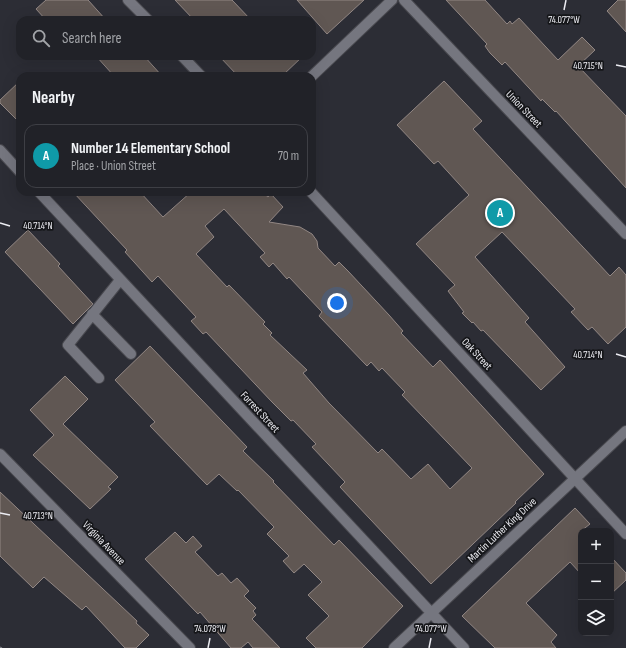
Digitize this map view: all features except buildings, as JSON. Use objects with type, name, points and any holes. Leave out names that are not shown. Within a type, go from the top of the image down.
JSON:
[{"type":"street","points":[[128,0],[144,16]]},
{"type":"street","points":[[316,72],[392,0]]},
{"type":"street","name":"Union Street","points":[[404,0],[626,234]]},
{"type":"street","points":[[186,60],[197,72]]},
{"type":"street","points":[[0,150],[16,168]]},
{"type":"street","name":"Forrest Street","points":[[43,196],[464,648]]},
{"type":"street","name":"Oak Street","points":[[315,196],[626,534]]},
{"type":"street","points":[[99,378],[68,345],[120,280]]},
{"type":"street","points":[[92,314],[131,354]]},
{"type":"street","name":"Martin Luther King Drive","points":[[394,648],[626,431]]},
{"type":"street","name":"Virginia Avenue","points":[[0,454],[190,648]]},
{"type":"place","name":"Number 14 Elementary School","points":[[500,213]]}]
